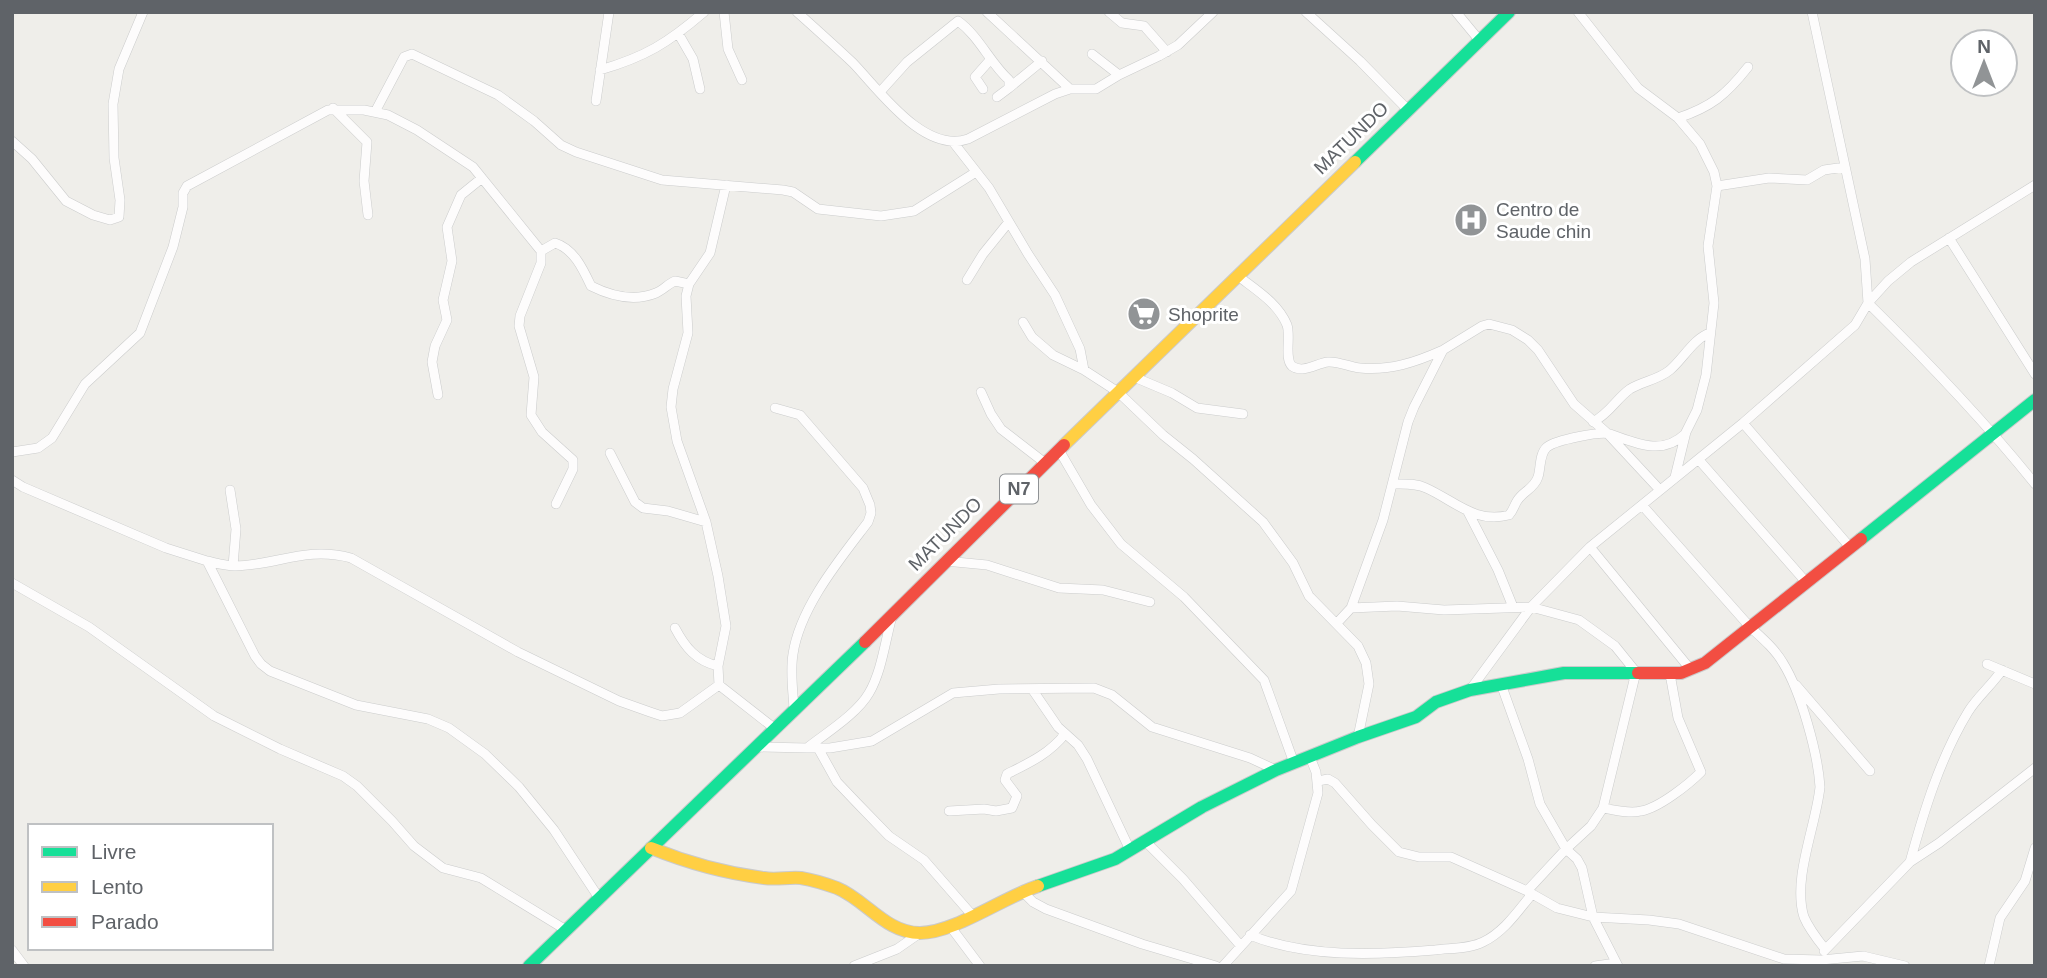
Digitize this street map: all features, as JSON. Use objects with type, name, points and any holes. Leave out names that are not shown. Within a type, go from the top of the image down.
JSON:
[{"type":"street","points":[[12,141],[32,159],[66,201],[93,215],[110,220],[119,217],[113,104],[119,69],[143,12]]},
{"type":"street","points":[[596,101],[609,12]]},
{"type":"street","points":[[600,70],[642,56],[704,12]]},
{"type":"street","points":[[724,12],[728,49],[741,80]]},
{"type":"street","points":[[797,12],[851,62],[904,117],[918,128],[953,142],[989,188],[1008,223],[1055,295],[1080,349],[1084,370]]},
{"type":"street","points":[[1109,12],[1122,23],[1144,26],[1167,52]]},
{"type":"street","points":[[953,142],[968,139],[1040,100],[1070,89],[1092,90],[1167,52],[1213,12]]},
{"type":"street","points":[[1306,12],[1408,110]]},
{"type":"street","points":[[1456,12],[1480,41]]},
{"type":"street","name":"MATUNDO","points":[[537,963],[566,930],[893,615],[1045,463],[1509,12]]},
{"type":"street","points":[[1578,12],[1638,88],[1678,118],[1700,144],[1714,172],[1717,186],[1708,246],[1714,303],[1706,375],[1697,410],[1686,432],[1675,477]]},
{"type":"street","points":[[1811,12],[1865,258],[1868,303],[1943,376],[2035,484]]},
{"type":"street","points":[[988,13],[1070,89]]},
{"type":"street","points":[[880,92],[907,62],[956,21],[960,21],[1009,80],[1009,88]]},
{"type":"street","points":[[678,33],[693,59],[699,89]]},
{"type":"street","points":[[376,112],[404,57],[412,54],[498,95],[568,149],[653,178],[783,190],[793,192],[818,209],[881,216],[908,213],[920,208],[976,172]]},
{"type":"street","points":[[1092,54],[1119,75]]},
{"type":"street","points":[[983,89],[975,77],[990,60]]},
{"type":"street","points":[[997,97],[1042,61]]},
{"type":"street","points":[[1678,118],[1711,105],[1726,94],[1748,67]]},
{"type":"street","points":[[333,108],[367,142],[364,181],[368,215]]},
{"type":"street","points":[[12,452],[46,444],[85,384],[140,333],[173,247],[183,207],[183,193],[187,186],[333,108],[376,112],[388,115],[416,130],[461,159],[482,178],[541,251],[541,263],[520,316],[519,326],[520,337],[534,377],[531,415],[542,432],[573,460],[573,469],[556,504]]},
{"type":"street","points":[[1717,186],[1769,178],[1807,180],[1825,170],[1845,167]]},
{"type":"street","points":[[438,395],[432,362],[435,346],[447,320],[443,300],[452,261],[447,227],[461,195],[482,178]]},
{"type":"street","points":[[726,185],[710,253],[689,284],[685,303],[688,333],[673,388],[671,407],[677,441],[706,522],[725,618],[718,666],[719,685],[774,728]]},
{"type":"street","points":[[1470,690],[1531,607],[1590,547],[1659,489],[1699,460],[1855,325],[1868,303],[1911,262],[2035,185]]},
{"type":"street","points":[[967,280],[983,254],[1008,223]]},
{"type":"street","points":[[1949,238],[2035,374]]},
{"type":"street","points":[[541,251],[552,244],[562,246],[584,267],[591,286],[614,295],[638,298],[657,293],[675,281],[689,284]]},
{"type":"street","points":[[1238,276],[1274,304],[1285,320],[1290,338],[1287,358],[1291,365],[1297,368],[1329,362],[1379,370],[1395,368],[1443,350],[1482,326],[1489,324],[1512,330],[1528,340],[1574,404],[1607,433],[1659,489]]},
{"type":"street","points":[[1023,321],[1032,337],[1046,350],[1118,392],[1263,522],[1293,563],[1309,596],[1358,646],[1366,663],[1369,684],[1358,737]]},
{"type":"street","points":[[1593,422],[1610,411],[1631,389],[1664,375],[1683,359],[1702,335],[1710,333]]},
{"type":"street","points":[[1337,623],[1351,608],[1383,520],[1408,422],[1443,350]]},
{"type":"street","points":[[1134,377],[1172,393],[1197,408],[1243,414]]},
{"type":"street","points":[[981,392],[1001,429],[1045,463]]},
{"type":"street","points":[[854,966],[897,949],[920,933],[950,926],[1022,891],[1115,859],[1202,807],[1294,763],[1416,717],[1436,702],[1470,690],[1564,673],[1670,674],[1691,670],[1705,663],[1751,627],[2035,400]]},
{"type":"street","points":[[775,408],[797,413],[820,436],[863,488],[871,513],[868,522],[816,594],[796,642],[792,666],[794,709]]},
{"type":"street","points":[[1743,423],[1849,546]]},
{"type":"street","points":[[1393,484],[1425,487],[1468,513],[1489,518],[1509,515],[1516,502],[1537,480],[1542,454],[1546,448],[1570,439],[1607,433],[1633,443],[1668,446],[1677,442],[1686,432]]},
{"type":"street","points":[[1059,450],[1084,496],[1121,544],[1184,597],[1264,680],[1294,763]]},
{"type":"street","points":[[610,453],[635,502],[643,508],[667,511],[706,522]]},
{"type":"street","points":[[1699,460],[1806,582]]},
{"type":"street","points":[[12,481],[102,522],[207,561],[233,566],[313,553],[333,553],[351,558],[518,652],[619,701],[662,716],[680,713],[719,685]]},
{"type":"street","points":[[230,490],[236,529],[233,566]]},
{"type":"street","points":[[1642,505],[1770,645],[1793,682],[1812,744],[1820,787],[1801,895],[1804,917],[1825,949]]},
{"type":"street","points":[[1468,513],[1498,570],[1513,607]]},
{"type":"street","points":[[1590,547],[1691,670]]},
{"type":"street","points":[[207,561],[261,664],[270,671],[355,705],[428,719],[449,728],[485,754],[519,787],[554,830],[599,898]]},
{"type":"street","points":[[945,561],[987,565],[1059,588],[1103,590],[1150,602]]},
{"type":"street","points":[[12,583],[89,627],[214,716],[343,776],[383,812],[414,846],[443,868],[481,878],[566,930]]},
{"type":"street","points":[[1351,608],[1396,606],[1444,610],[1531,607],[1579,620],[1615,646],[1636,672]]},
{"type":"street","points":[[813,748],[869,694],[893,615]]},
{"type":"street","points":[[675,628],[687,649],[705,662],[718,666]]},
{"type":"street","points":[[1987,664],[2035,684]]},
{"type":"street","points":[[1910,862],[1922,818],[1942,764],[1969,710],[2002,670]]},
{"type":"street","points":[[1250,935],[1288,947],[1347,952],[1421,951],[1466,947],[1484,942],[1508,923],[1566,849],[1591,826],[1603,808],[1636,672]]},
{"type":"street","points":[[1603,808],[1627,812],[1654,807],[1701,772],[1678,718],[1670,674]]},
{"type":"street","points":[[1793,682],[1870,771]]},
{"type":"street","points":[[1501,684],[1541,804],[1566,849],[1582,868],[1593,917],[1617,964],[1595,966]]},
{"type":"street","points":[[755,747],[813,748],[872,741],[953,694],[1064,687],[1104,690],[1153,727],[1250,758],[1276,771]]},
{"type":"street","points":[[1032,689],[1087,759],[1130,850]]},
{"type":"street","points":[[948,811],[996,811],[1012,808],[1017,796],[1004,777],[1044,755],[1055,747],[1065,734]]},
{"type":"street","points":[[813,748],[837,782],[889,836],[926,862],[972,915]]},
{"type":"street","points":[[1223,966],[1291,891],[1318,793],[1318,781],[1310,757]]},
{"type":"street","points":[[1820,963],[1825,949],[1910,862],[2035,768]]},
{"type":"street","points":[[1318,781],[1328,779],[1335,783],[1371,825],[1399,852],[1419,858],[1451,857],[1557,908],[1593,917],[1649,920],[1679,925],[1773,956],[1820,963],[1863,957],[1905,966]]},
{"type":"street","points":[[1145,841],[1183,879],[1240,945]]},
{"type":"street","points":[[651,848],[685,862],[738,875],[777,880],[799,878],[818,882],[839,889],[897,929],[920,933]]},
{"type":"street","points":[[1989,966],[2000,918],[2025,881],[2035,848]]},
{"type":"street","points":[[1022,891],[1033,902],[1046,909],[1142,944],[1216,966]]},
{"type":"street","points":[[950,926],[980,966]]},
{"type":"street","points":[[12,950],[24,966]]},
{"type":"traffic: fast","points":[[1355,162],[1509,12]]},
{"type":"traffic: fast","points":[[1861,539],[2035,400]]},
{"type":"traffic: fast","points":[[529,966],[865,642]]},
{"type":"traffic: fast","points":[[1038,886],[1115,859],[1202,807],[1276,770],[1416,717],[1436,702],[1470,690],[1564,673],[1638,673]]},
{"type":"traffic: slow","points":[[1064,445],[1355,162]]},
{"type":"traffic: slow","points":[[651,848],[692,863],[735,873],[769,879],[801,878],[837,888],[886,922],[908,932],[920,933],[948,927],[1038,886]]},
{"type":"traffic: jam","points":[[865,642],[1064,445]]},
{"type":"traffic: jam","points":[[1638,673],[1681,673],[1705,663],[1861,539]]},
{"type":"place","name":"Centro de Saude chin","points":[[1471,220]]},
{"type":"place","name":"Shoprite","points":[[1144,314]]}]
